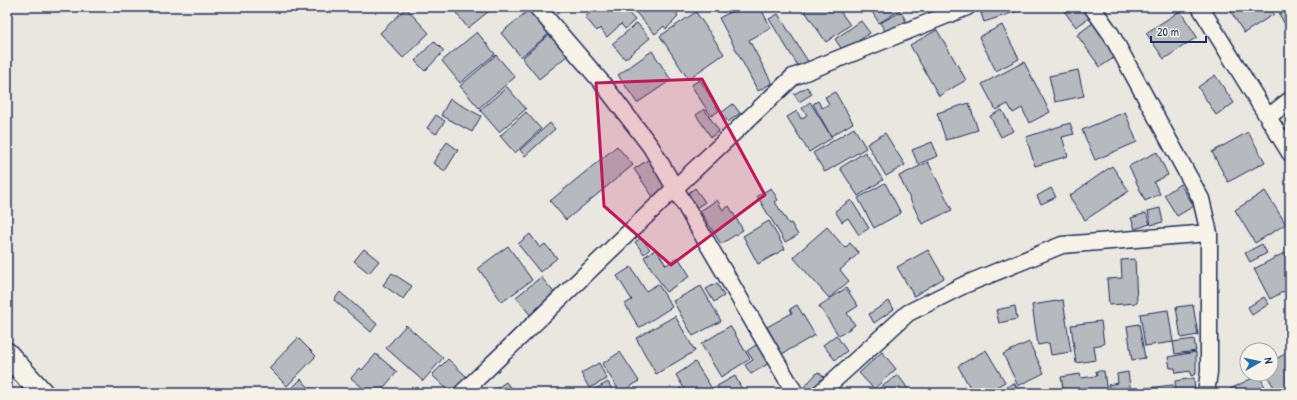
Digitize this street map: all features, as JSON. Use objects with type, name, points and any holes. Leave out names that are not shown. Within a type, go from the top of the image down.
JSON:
[{"type":"street","points":[[537,7],[603,84],[651,148],[795,393]]},
{"type":"street","points":[[462,393],[793,77],[967,7]]},
{"type":"street","points":[[1092,7],[1111,34],[1201,199],[1209,233],[1209,372],[1206,393]]},
{"type":"street","points":[[1200,7],[1290,153]]},
{"type":"street","points":[[1268,117],[1290,100]]},
{"type":"street","points":[[820,393],[908,313],[964,285],[1048,250],[1062,245],[1209,233]]},
{"type":"street","points":[[7,354],[42,393]]},
{"type":"highlighted area","points":[[702,79],[765,195],[671,265],[604,206],[596,83]]},
{"type":"building","points":[[494,7],[468,28],[452,8]]},
{"type":"building","points":[[597,7],[602,13],[609,7],[623,7],[635,20],[625,29],[621,24],[607,37],[600,28],[597,31],[585,17]]},
{"type":"building","points":[[631,7],[684,7],[676,15],[678,17],[666,29],[664,26],[655,34]]},
{"type":"building","points":[[719,7],[731,7],[723,12]]},
{"type":"building","points":[[740,7],[760,7],[771,28],[749,40],[772,83],[758,91],[719,18]]},
{"type":"building","points":[[802,7],[837,7],[850,25],[826,42]]},
{"type":"building","points":[[841,7],[849,7],[844,11]]},
{"type":"building","points":[[869,7],[905,7],[879,23]]},
{"type":"building","points":[[929,7],[946,7],[932,13]]},
{"type":"building","points":[[1000,7],[1020,7],[1021,10],[984,22],[981,13]]},
{"type":"building","points":[[1061,7],[1085,7],[1092,16],[1076,27]]},
{"type":"building","points":[[1228,7],[1270,7],[1274,14],[1244,33]]},
{"type":"building","points":[[406,8],[429,33],[403,58],[380,33]]},
{"type":"building","points":[[1290,8],[1290,33],[1279,14]]},
{"type":"building","points":[[530,9],[550,33],[521,57],[501,33]]},
{"type":"building","points":[[1180,11],[1197,37],[1164,59],[1146,33]]},
{"type":"building","points":[[696,12],[724,54],[688,79],[660,36]]},
{"type":"building","points":[[901,12],[906,21],[886,32],[880,23]]},
{"type":"building","points":[[778,14],[809,63],[800,69],[769,19]]},
{"type":"building","points":[[861,21],[870,33],[843,51],[835,39]]},
{"type":"building","points":[[1094,22],[1118,55],[1100,67],[1077,35]]},
{"type":"building","points":[[637,23],[650,38],[625,59],[612,44]]},
{"type":"building","points":[[1002,25],[1019,59],[996,71],[979,37]]},
{"type":"building","points":[[937,30],[966,80],[939,96],[910,45]]},
{"type":"building","points":[[477,32],[495,54],[460,83],[442,61]]},
{"type":"building","points":[[550,34],[568,55],[539,79],[522,58]]},
{"type":"building","points":[[434,41],[444,51],[425,71],[415,61]]},
{"type":"building","points":[[652,51],[671,80],[637,103],[618,75]]},
{"type":"building","points":[[496,55],[515,77],[479,108],[460,86]]},
{"type":"building","points":[[1024,62],[1050,112],[1029,123],[1022,108],[1013,113],[1008,104],[996,110],[982,84]]},
{"type":"building","points":[[1078,70],[1084,96],[1055,102],[1049,76]]},
{"type":"building","points":[[1215,75],[1234,103],[1216,115],[1198,87]]},
{"type":"building","points":[[700,80],[719,111],[711,116],[691,85]]},
{"type":"building","points":[[507,87],[526,109],[499,132],[480,110]]},
{"type":"building","points":[[807,87],[812,94],[799,102],[794,94]]},
{"type":"building","points":[[835,92],[853,123],[831,136],[813,104],[818,101],[822,108],[829,104],[825,97]]},
{"type":"building","points":[[450,99],[481,116],[472,132],[441,115]]},
{"type":"building","points":[[810,102],[832,138],[809,152],[787,117],[797,111],[801,119],[807,115],[802,108]]},
{"type":"building","points":[[969,103],[978,130],[946,140],[937,113]]},
{"type":"building","points":[[733,104],[740,113],[728,122],[721,113]]},
{"type":"building","points":[[1290,106],[1290,124],[1282,110]]},
{"type":"building","points":[[704,109],[719,131],[711,137],[696,115]]},
{"type":"building","points":[[1002,110],[1013,131],[1001,137],[990,116]]},
{"type":"building","points":[[526,112],[541,129],[515,153],[500,136]]},
{"type":"building","points":[[1125,112],[1137,142],[1095,160],[1082,130]]},
{"type":"building","points":[[436,115],[445,121],[436,134],[427,128]]},
{"type":"building","points":[[550,123],[555,129],[525,156],[520,150]]},
{"type":"building","points":[[1070,123],[1074,134],[1062,137],[1068,156],[1035,166],[1026,137]]},
{"type":"building","points":[[854,128],[866,148],[825,172],[813,153]]},
{"type":"building","points":[[1248,132],[1265,162],[1228,182],[1212,152]]},
{"type":"building","points":[[885,133],[905,165],[886,176],[867,144]]},
{"type":"building","points":[[447,142],[458,150],[445,171],[433,163]]},
{"type":"building","points":[[932,142],[938,156],[918,164],[912,150]]},
{"type":"building","points":[[617,146],[633,165],[566,220],[550,201]]},
{"type":"building","points":[[865,152],[883,180],[858,196],[840,168]]},
{"type":"building","points":[[1157,152],[1168,175],[1154,182],[1160,194],[1145,201],[1129,166]]},
{"type":"building","points":[[651,158],[669,186],[653,197],[634,169]]},
{"type":"building","points":[[928,162],[952,210],[922,224],[899,176]]},
{"type":"building","points":[[1112,166],[1129,191],[1085,220],[1069,196]]},
{"type":"building","points":[[885,183],[901,213],[874,228],[858,198]]},
{"type":"building","points":[[1180,184],[1194,206],[1177,216],[1164,195]]},
{"type":"building","points":[[695,188],[705,202],[696,208],[687,194]]},
{"type":"building","points":[[771,188],[778,200],[775,202],[798,235],[785,242],[757,196]]},
{"type":"building","points":[[1051,188],[1056,197],[1041,204],[1037,196]]},
{"type":"building","points":[[1265,191],[1286,224],[1255,243],[1235,210]]},
{"type":"building","points":[[717,200],[723,210],[729,206],[743,230],[721,244],[700,211]]},
{"type":"building","points":[[851,200],[869,228],[859,235],[848,218],[842,222],[835,211]]},
{"type":"building","points":[[1160,208],[1163,222],[1151,225],[1148,211]]},
{"type":"building","points":[[1146,213],[1150,224],[1135,229],[1131,218]]},
{"type":"building","points":[[769,221],[785,249],[758,264],[743,236]]},
{"type":"building","points":[[827,227],[845,248],[850,243],[859,253],[840,270],[849,281],[829,298],[793,257]]},
{"type":"building","points":[[530,234],[540,248],[545,244],[557,258],[540,272],[518,244]]},
{"type":"building","points":[[641,238],[650,249],[644,254],[635,242]]},
{"type":"building","points":[[1262,244],[1267,253],[1250,262],[1245,253]]},
{"type":"building","points":[[508,246],[532,280],[502,302],[478,268]]},
{"type":"building","points":[[364,249],[379,261],[369,273],[354,261]]},
{"type":"building","points":[[656,249],[666,265],[678,257],[690,276],[666,292],[644,257]]},
{"type":"building","points":[[928,250],[944,278],[914,296],[897,267]]},
{"type":"building","points":[[1284,253],[1290,265],[1290,288],[1270,299],[1254,269]]},
{"type":"building","points":[[1135,259],[1137,303],[1109,305],[1107,279],[1122,278],[1121,260]]},
{"type":"building","points":[[631,267],[646,291],[658,284],[672,307],[639,328],[625,304],[632,300],[617,276]]},
{"type":"building","points":[[392,273],[412,286],[403,299],[383,285]]},
{"type":"building","points":[[541,277],[557,296],[531,316],[516,297]]},
{"type":"building","points":[[717,283],[724,296],[714,302],[706,289]]},
{"type":"building","points":[[701,286],[721,321],[693,336],[673,301]]},
{"type":"building","points":[[846,288],[858,306],[847,313],[855,325],[839,336],[819,306]]},
{"type":"building","points":[[340,292],[377,324],[371,332],[334,300]]},
{"type":"building","points":[[1264,297],[1269,304],[1252,315],[1248,307]]},
{"type":"building","points":[[1063,300],[1071,352],[1051,355],[1049,343],[1038,345],[1032,305]]},
{"type":"building","points":[[889,301],[894,309],[874,323],[869,314]]},
{"type":"building","points":[[797,305],[815,335],[782,354],[767,327],[792,313],[790,309]]},
{"type":"building","points":[[1193,305],[1198,335],[1181,338],[1176,307]]},
{"type":"building","points":[[1015,306],[1017,319],[999,323],[996,310]]},
{"type":"building","points":[[1168,310],[1173,342],[1145,346],[1140,314]]},
{"type":"building","points":[[675,316],[695,351],[656,374],[636,338]]},
{"type":"building","points":[[1101,321],[1104,344],[1094,346],[1096,360],[1076,363],[1071,325]]},
{"type":"building","points":[[1139,324],[1145,358],[1132,360],[1127,326]]},
{"type":"building","points":[[406,325],[443,358],[423,381],[386,348]]},
{"type":"building","points":[[730,326],[750,359],[721,377],[701,344]]},
{"type":"building","points":[[836,335],[847,351],[835,360],[823,345]]},
{"type":"building","points":[[298,338],[316,356],[287,386],[269,368]]},
{"type":"building","points":[[1194,339],[1196,351],[1175,354],[1173,342]]},
{"type":"building","points":[[1029,342],[1044,373],[1018,386],[1003,354]]},
{"type":"building","points":[[759,343],[771,362],[751,374],[745,365],[753,360],[747,351]]},
{"type":"building","points":[[986,350],[1005,382],[986,393],[973,393],[958,366]]},
{"type":"building","points":[[1290,351],[1290,385],[1277,392],[1271,382],[1279,382],[1279,357]]},
{"type":"building","points":[[620,352],[639,381],[621,393],[602,364]]},
{"type":"building","points":[[882,352],[896,369],[874,389],[859,373]]},
{"type":"building","points":[[1196,352],[1196,374],[1191,376],[1190,371],[1176,373],[1175,368],[1170,368],[1168,357]]},
{"type":"building","points":[[376,354],[397,372],[379,393],[369,393],[351,378],[360,368],[362,370]]},
{"type":"building","points":[[448,359],[467,377],[451,393],[432,375]]},
{"type":"building","points":[[695,362],[713,390],[709,393],[687,393],[676,375]]},
{"type":"building","points":[[599,363],[607,379],[589,388],[581,373]]},
{"type":"building","points":[[1096,371],[1104,371],[1107,393],[1064,393],[1061,377],[1080,374],[1081,378],[1097,376]]},
{"type":"building","points":[[818,372],[824,377],[810,393],[805,393],[801,390]]},
{"type":"building","points":[[1128,372],[1131,393],[1109,393],[1108,385],[1118,383],[1117,374]]},
{"type":"building","points":[[898,375],[911,393],[879,393],[877,390]]},
{"type":"building","points":[[735,376],[744,393],[721,393],[717,386]]},
{"type":"building","points":[[1194,378],[1195,393],[1176,393],[1175,381]]},
{"type":"building","points":[[301,379],[314,393],[287,393]]},
{"type":"building","points":[[506,382],[514,393],[490,393]]},
{"type":"building","points":[[608,382],[614,393],[588,393]]},
{"type":"building","points":[[1244,382],[1262,382],[1266,389],[1272,387],[1275,393],[1232,393],[1230,389]]},
{"type":"building","points":[[1014,383],[1018,390],[1012,393],[1002,393],[1000,390]]},
{"type":"building","points":[[1173,385],[1174,393],[1138,393],[1137,389]]},
{"type":"building","points":[[681,388],[684,393],[673,393]]},
{"type":"building","points":[[1030,389],[1033,393],[1023,393]]}]
